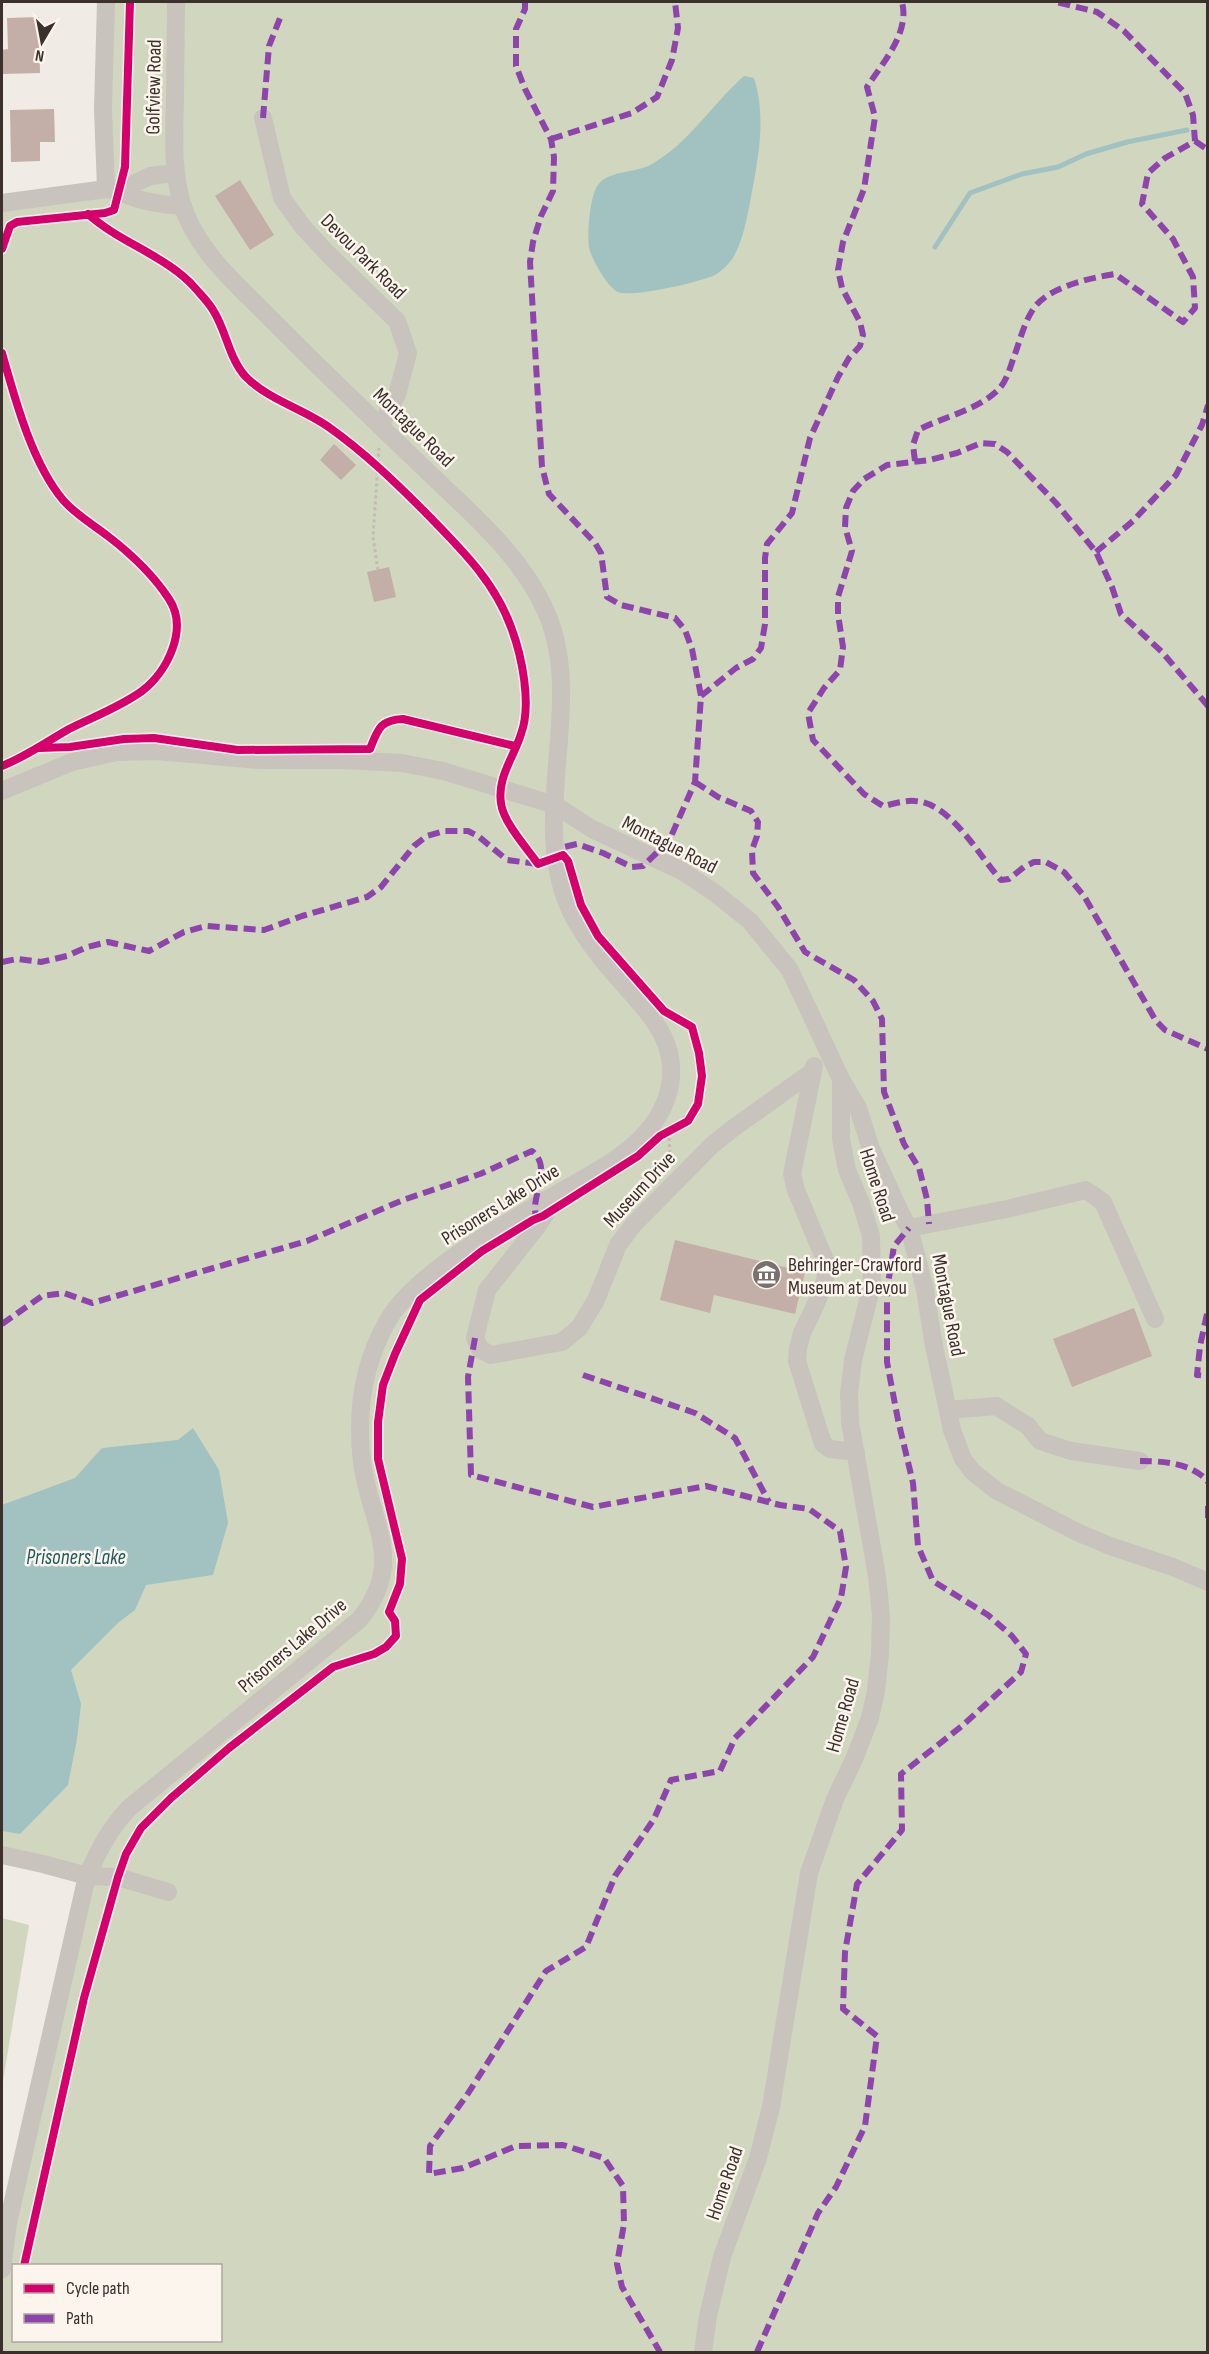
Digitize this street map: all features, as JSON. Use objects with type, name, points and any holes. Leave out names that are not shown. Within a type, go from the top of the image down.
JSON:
[{"type":"street","points":[[106,2],[103,120],[113,190]]},
{"type":"street","name":"Golfview Road","points":[[175,173],[176,2]]},
{"type":"street","name":"Devou Park Road","points":[[262,118],[282,198],[328,254],[397,321],[408,352],[397,395],[380,426]]},
{"type":"street","points":[[2,203],[113,190],[150,176],[175,173]]},
{"type":"street","name":"Montague Road","points":[[175,173],[183,206],[200,242],[214,261],[300,349],[470,513],[518,564],[532,584],[549,617],[556,644],[561,684],[555,805],[600,833],[682,871],[715,893],[750,921],[790,970],[841,1080],[858,1108],[870,1146],[909,1228],[925,1289],[933,1341],[952,1430],[963,1459],[973,1472],[997,1491],[1079,1533],[1208,1582]]},
{"type":"street","points":[[113,190],[158,204],[183,206]]},
{"type":"street","points":[[2,791],[72,762],[116,752],[156,752],[260,760],[402,763],[463,776],[555,805]]},
{"type":"street","name":"Prisoners Lake Drive","points":[[2,2269],[8,2223],[87,1876],[107,1834],[129,1808],[359,1620],[372,1604],[379,1590],[384,1562],[383,1541],[363,1469],[359,1429],[362,1396],[374,1349],[390,1318],[412,1290],[504,1225],[605,1168],[644,1136],[667,1096],[671,1066],[669,1050],[658,1025],[641,1002],[587,941],[567,904],[555,858],[555,805]]},
{"type":"street","points":[[820,1035],[818,1057],[812,1072],[792,1174],[796,1190],[827,1265],[825,1281],[802,1333],[797,1361],[823,1444],[830,1449],[856,1452]]},
{"type":"street","name":"Museum Drive","points":[[559,1193],[536,1228],[487,1290],[475,1338],[480,1349],[491,1355],[562,1342],[579,1328],[596,1300],[618,1245],[634,1224],[711,1146],[812,1072]]},
{"type":"street","name":"Home Road","points":[[703,2352],[708,2316],[722,2257],[758,2158],[771,2107],[809,1874],[835,1799],[855,1758],[870,1718],[876,1691],[881,1616],[877,1576],[850,1422],[849,1394],[853,1360],[872,1285],[871,1236],[861,1203],[847,1170],[841,1139],[841,1080]]},
{"type":"street","points":[[909,1228],[1007,1209],[1086,1190],[1103,1202],[1155,1319]]},
{"type":"street","points":[[948,1410],[996,1406],[1028,1426],[1040,1441],[1071,1451],[1140,1461]]},
{"type":"street","points":[[2,1855],[87,1876],[118,1877],[168,1892]]},
{"type":"path","points":[[378,570],[373,537],[380,426]]},
{"type":"path","points":[[369,459],[386,473]]},
{"type":"path","points":[[660,1136],[678,1128]]},
{"type":"path","points":[[669,1131],[670,1162]]},
{"type":"green space","points":[[106,2],[1207,2],[1207,2352],[2,2352],[2,2269],[87,1876],[2,1855],[2,203],[106,189]]},
{"type":"green space","points":[[2,1918],[29,1925],[2,2087]]},
{"type":"water","points":[[744,76],[754,78],[759,104],[760,142],[747,219],[734,256],[720,272],[707,278],[651,291],[618,292],[600,272],[589,247],[588,234],[592,200],[596,188],[607,178],[645,167],[665,155],[689,134]]},
{"type":"water","name":"Prisoners Lake","points":[[193,1428],[219,1470],[228,1523],[213,1575],[146,1585],[135,1610],[119,1622],[71,1670],[81,1704],[68,1785],[20,1834],[2,1831],[2,1505],[75,1478],[102,1448],[178,1440]]},
{"type":"building","points":[[39,17],[40,73],[2,74],[2,50],[8,49],[7,18]]},
{"type":"building","points":[[54,109],[55,142],[40,142],[40,161],[11,162],[10,110]]},
{"type":"building","points":[[240,180],[274,235],[250,250],[215,196]]},
{"type":"building","points":[[334,444],[356,465],[341,480],[320,460]]},
{"type":"building","points":[[389,567],[396,597],[374,602],[367,572]]},
{"type":"building","name":"Behringer-Crawford Museum at Devou","points":[[675,1240],[805,1272],[795,1314],[714,1295],[710,1313],[660,1300]]},
{"type":"building","points":[[1134,1308],[1152,1356],[1072,1387],[1053,1339]]},
{"type":"waterway","points":[[935,247],[970,193],[1022,174],[1058,167],[1086,154],[1127,142],[1187,130]]},
{"type":"marked path","points":[[525,2],[525,9],[516,29],[516,66],[525,89],[551,139],[554,157],[553,191],[541,216],[530,262],[542,467],[549,494],[595,543],[601,553],[607,597],[621,605],[675,618],[685,630],[692,649],[701,696],[695,782],[669,841],[643,866],[632,867],[577,844],[564,847],[563,855]]},
{"type":"marked path","points":[[551,139],[632,113],[657,97],[672,60],[678,28],[675,2]]},
{"type":"marked path","points":[[701,696],[736,668],[753,659],[761,648],[765,624],[767,544],[792,513],[810,438],[838,377],[849,358],[860,346],[863,335],[860,322],[842,288],[838,270],[843,242],[864,189],[875,117],[867,87],[899,36],[903,14],[902,2]]},
{"type":"marked path","points":[[915,461],[913,445],[918,430],[969,409],[997,391],[1008,374],[1032,311],[1047,296],[1081,281],[1115,274],[1183,322],[1195,308],[1193,277],[1173,239],[1142,204],[1148,173],[1165,158],[1195,141],[1193,115],[1185,93],[1124,31],[1097,12],[1056,2]]},
{"type":"marked path","points":[[263,118],[269,46],[282,13]]},
{"type":"marked path","points":[[1195,141],[1208,150]]},
{"type":"marked path","points":[[1096,552],[1133,521],[1176,475],[1202,425],[1208,405]]},
{"type":"marked path","points":[[1208,706],[1162,652],[1121,614],[1096,552],[1056,503],[1007,452],[995,444],[981,443],[957,453],[930,460],[887,465],[864,479],[853,491],[846,508],[845,527],[852,551],[838,597],[843,647],[840,670],[824,688],[808,713],[813,740],[864,794],[883,806],[915,801],[928,804],[941,811],[963,832],[1001,880],[1009,879],[1034,862],[1046,862],[1064,872],[1084,896],[1156,1021],[1165,1030],[1208,1049]]},
{"type":"marked path","points":[[695,782],[718,797],[751,811],[758,822],[757,836],[752,850],[753,873],[778,907],[805,952],[854,980],[873,1001],[882,1019],[884,1092],[904,1144],[919,1168],[927,1199],[929,1224]]},
{"type":"marked path","points":[[2,962],[17,959],[41,962],[108,942],[149,951],[184,932],[206,926],[264,930],[367,897],[381,887],[414,846],[427,836],[444,831],[468,831],[478,836],[507,860],[538,864]]},
{"type":"marked path","points":[[2,1324],[42,1296],[64,1293],[92,1303],[307,1241],[403,1200],[480,1174],[532,1151],[540,1163],[541,1170],[535,1207],[536,1222]]},
{"type":"marked path","points":[[757,2352],[818,2213],[836,2187],[865,2126],[877,2036],[843,2009],[845,1952],[857,1884],[902,1830],[901,1774],[962,1726],[1021,1672],[1026,1654],[1012,1636],[988,1615],[933,1581],[918,1546],[913,1483],[887,1362],[887,1290],[894,1246],[909,1228]]},
{"type":"marked path","points":[[1207,1314],[1197,1375],[1208,1376]]},
{"type":"marked path","points":[[475,1338],[468,1377],[471,1475],[593,1507],[706,1486],[780,1505],[809,1509],[840,1531],[846,1567],[841,1598],[813,1657],[735,1738],[720,1771],[671,1780],[654,1819],[615,1876],[586,1947],[546,1971],[467,2095],[430,2146],[429,2174],[463,2168],[516,2146],[563,2145],[604,2158],[623,2186],[624,2224],[617,2264],[622,2287],[660,2352]]},
{"type":"marked path","points":[[583,1375],[695,1413],[735,1438],[769,1502]]},
{"type":"marked path","points":[[1140,1461],[1177,1464],[1194,1471],[1208,1482]]},
{"type":"marked path","points":[[1208,1506],[1208,1519]]},
{"type":"cycle path","points":[[2,249],[10,226],[17,222],[105,213],[114,210],[125,167],[130,2]]},
{"type":"cycle path","points":[[24,2264],[84,1998],[118,1877],[126,1854],[141,1828],[171,1798],[229,1748],[333,1667],[374,1654],[386,1647],[396,1636],[395,1621],[389,1612],[400,1584],[402,1559],[378,1459],[378,1422],[383,1385],[420,1300],[482,1251],[543,1216],[638,1156],[660,1136],[688,1121],[698,1104],[702,1076],[692,1027],[664,1011],[598,936],[581,905],[568,861],[563,855],[538,864],[506,818],[501,803],[501,784],[524,722],[526,695],[519,652],[511,627],[504,610],[485,579],[438,525],[368,458],[330,428],[264,392],[245,376],[235,361],[213,310],[185,278],[88,214]]},
{"type":"cycle path","points":[[2,353],[26,430],[52,485],[63,500],[134,558],[149,574],[169,599],[175,611],[177,623],[176,636],[167,661],[160,673],[142,691],[116,707],[69,729],[2,766]]},
{"type":"cycle path","points":[[40,748],[154,738],[238,750],[370,749],[381,727],[389,721],[403,719],[515,746]]},
{"type":"place","name":"Behringer-Crawford Museum at Devou","points":[[767,1275]]}]
